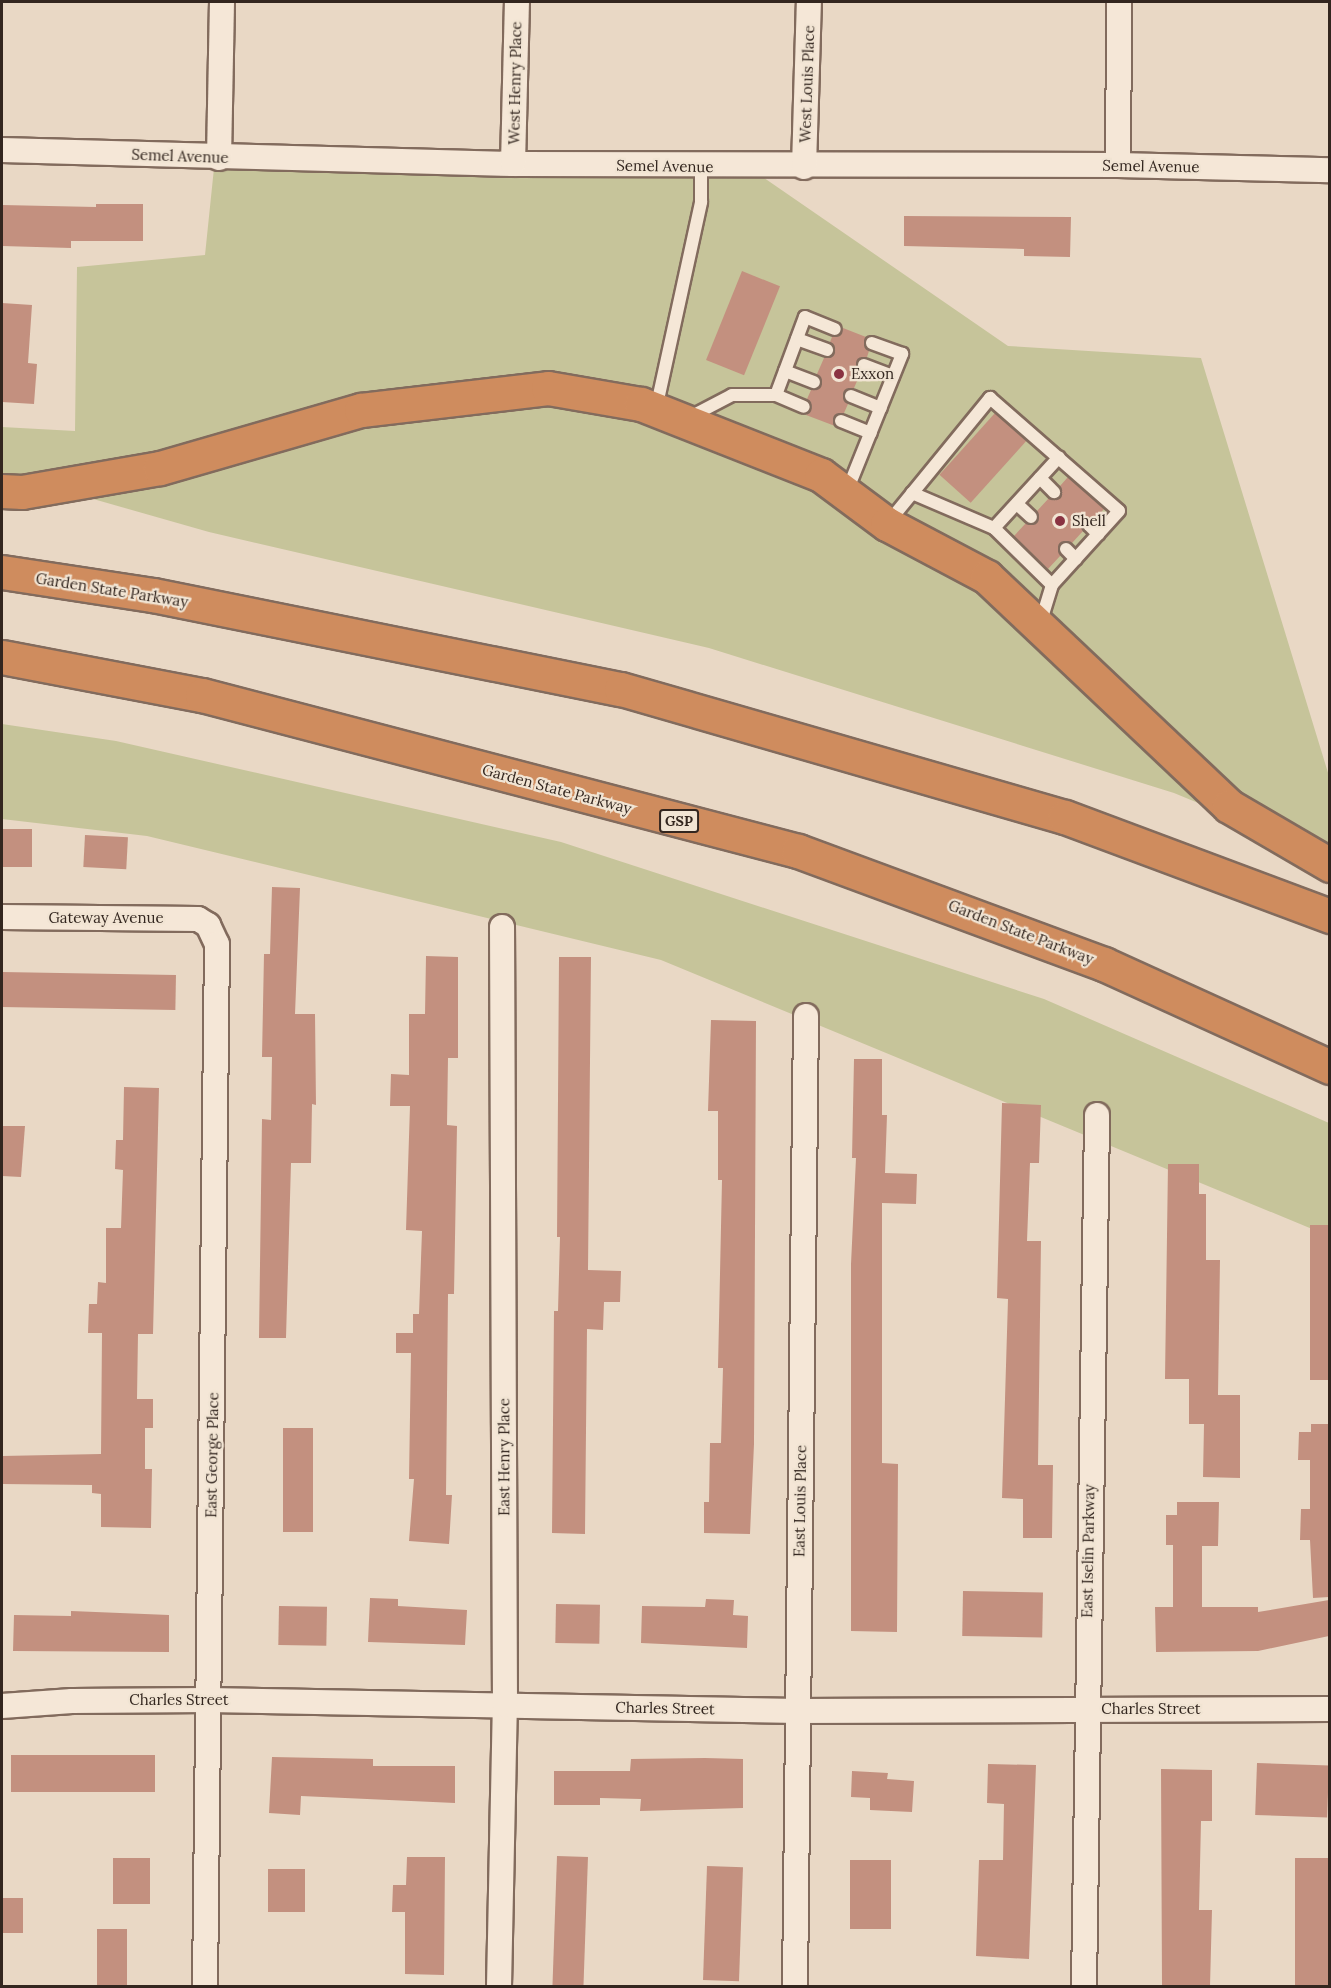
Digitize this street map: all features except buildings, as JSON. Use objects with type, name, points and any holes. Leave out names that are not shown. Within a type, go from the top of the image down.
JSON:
[{"type":"highway","points":[[2,491],[22,492],[160,468],[362,410],[548,388],[670,415],[821,475],[887,524],[987,577],[1229,806],[1329,865]]},
{"type":"highway","name":"Garden State Parkway","points":[[2,572],[153,595],[621,688],[1065,817],[1329,916]]},
{"type":"highway","name":"Garden State Parkway","points":[[2,657],[202,695],[798,851],[1104,964],[1329,1067]]},
{"type":"street","points":[[219,158],[222,2]]},
{"type":"street","name":"West Henry Place","points":[[513,164],[517,2]]},
{"type":"street","name":"West Louis Place","points":[[804,167],[809,2]]},
{"type":"street","points":[[1118,165],[1119,2]]},
{"type":"street","name":"Semel Avenue","points":[[2,150],[219,158],[513,164],[804,167],[1118,165],[1329,170]]},
{"type":"street","name":"Gateway Avenue","points":[[2,917],[189,919],[208,925]]},
{"type":"street","name":"East George Place","points":[[205,1986],[218,969],[217,944],[208,925]]},
{"type":"street","name":"East Henry Place","points":[[499,1986],[505,1705],[502,927]]},
{"type":"street","name":"East Louis Place","points":[[795,1986],[806,1016]]},
{"type":"street","name":"East Iselin Parkway","points":[[1084,1986],[1085,1710],[1097,1115]]},
{"type":"street","name":"Charles Street","points":[[2,1706],[72,1701],[209,1700],[798,1711],[1329,1709]]},
{"type":"lane","points":[[701,166],[701,202],[670,415],[732,395],[776,395],[804,406]]},
{"type":"lane","points":[[776,395],[805,317],[835,329]]},
{"type":"lane","points":[[797,339],[827,350]]},
{"type":"lane","points":[[846,494],[902,354],[872,343]]},
{"type":"lane","points":[[864,365],[893,376]]},
{"type":"lane","points":[[785,371],[814,382]]},
{"type":"lane","points":[[851,396],[881,408]]},
{"type":"lane","points":[[887,524],[990,398],[1119,511],[1094,529],[1076,559],[1052,585],[1039,625]]},
{"type":"lane","points":[[841,421],[871,433]]},
{"type":"lane","points":[[994,528],[1059,457]]},
{"type":"lane","points":[[1040,478],[1054,492]]},
{"type":"lane","points":[[912,493],[994,528],[1052,585]]},
{"type":"lane","points":[[1017,504],[1031,517]]},
{"type":"lane","points":[[1066,549],[1076,559]]},
{"type":"shaded area","points":[[214,168],[754,171],[1008,346],[1201,358],[1329,776],[1329,857],[1174,793],[709,648],[209,532],[2,473],[2,427],[75,431],[77,267],[205,255]]},
{"type":"shaded area","points":[[2,724],[116,741],[561,842],[1044,999],[1329,1123],[1329,1236],[661,960],[147,836],[2,819]]},
{"type":"place","name":"Exxon","points":[[839,374]]},
{"type":"place","name":"Shell","points":[[1060,521]]}]
